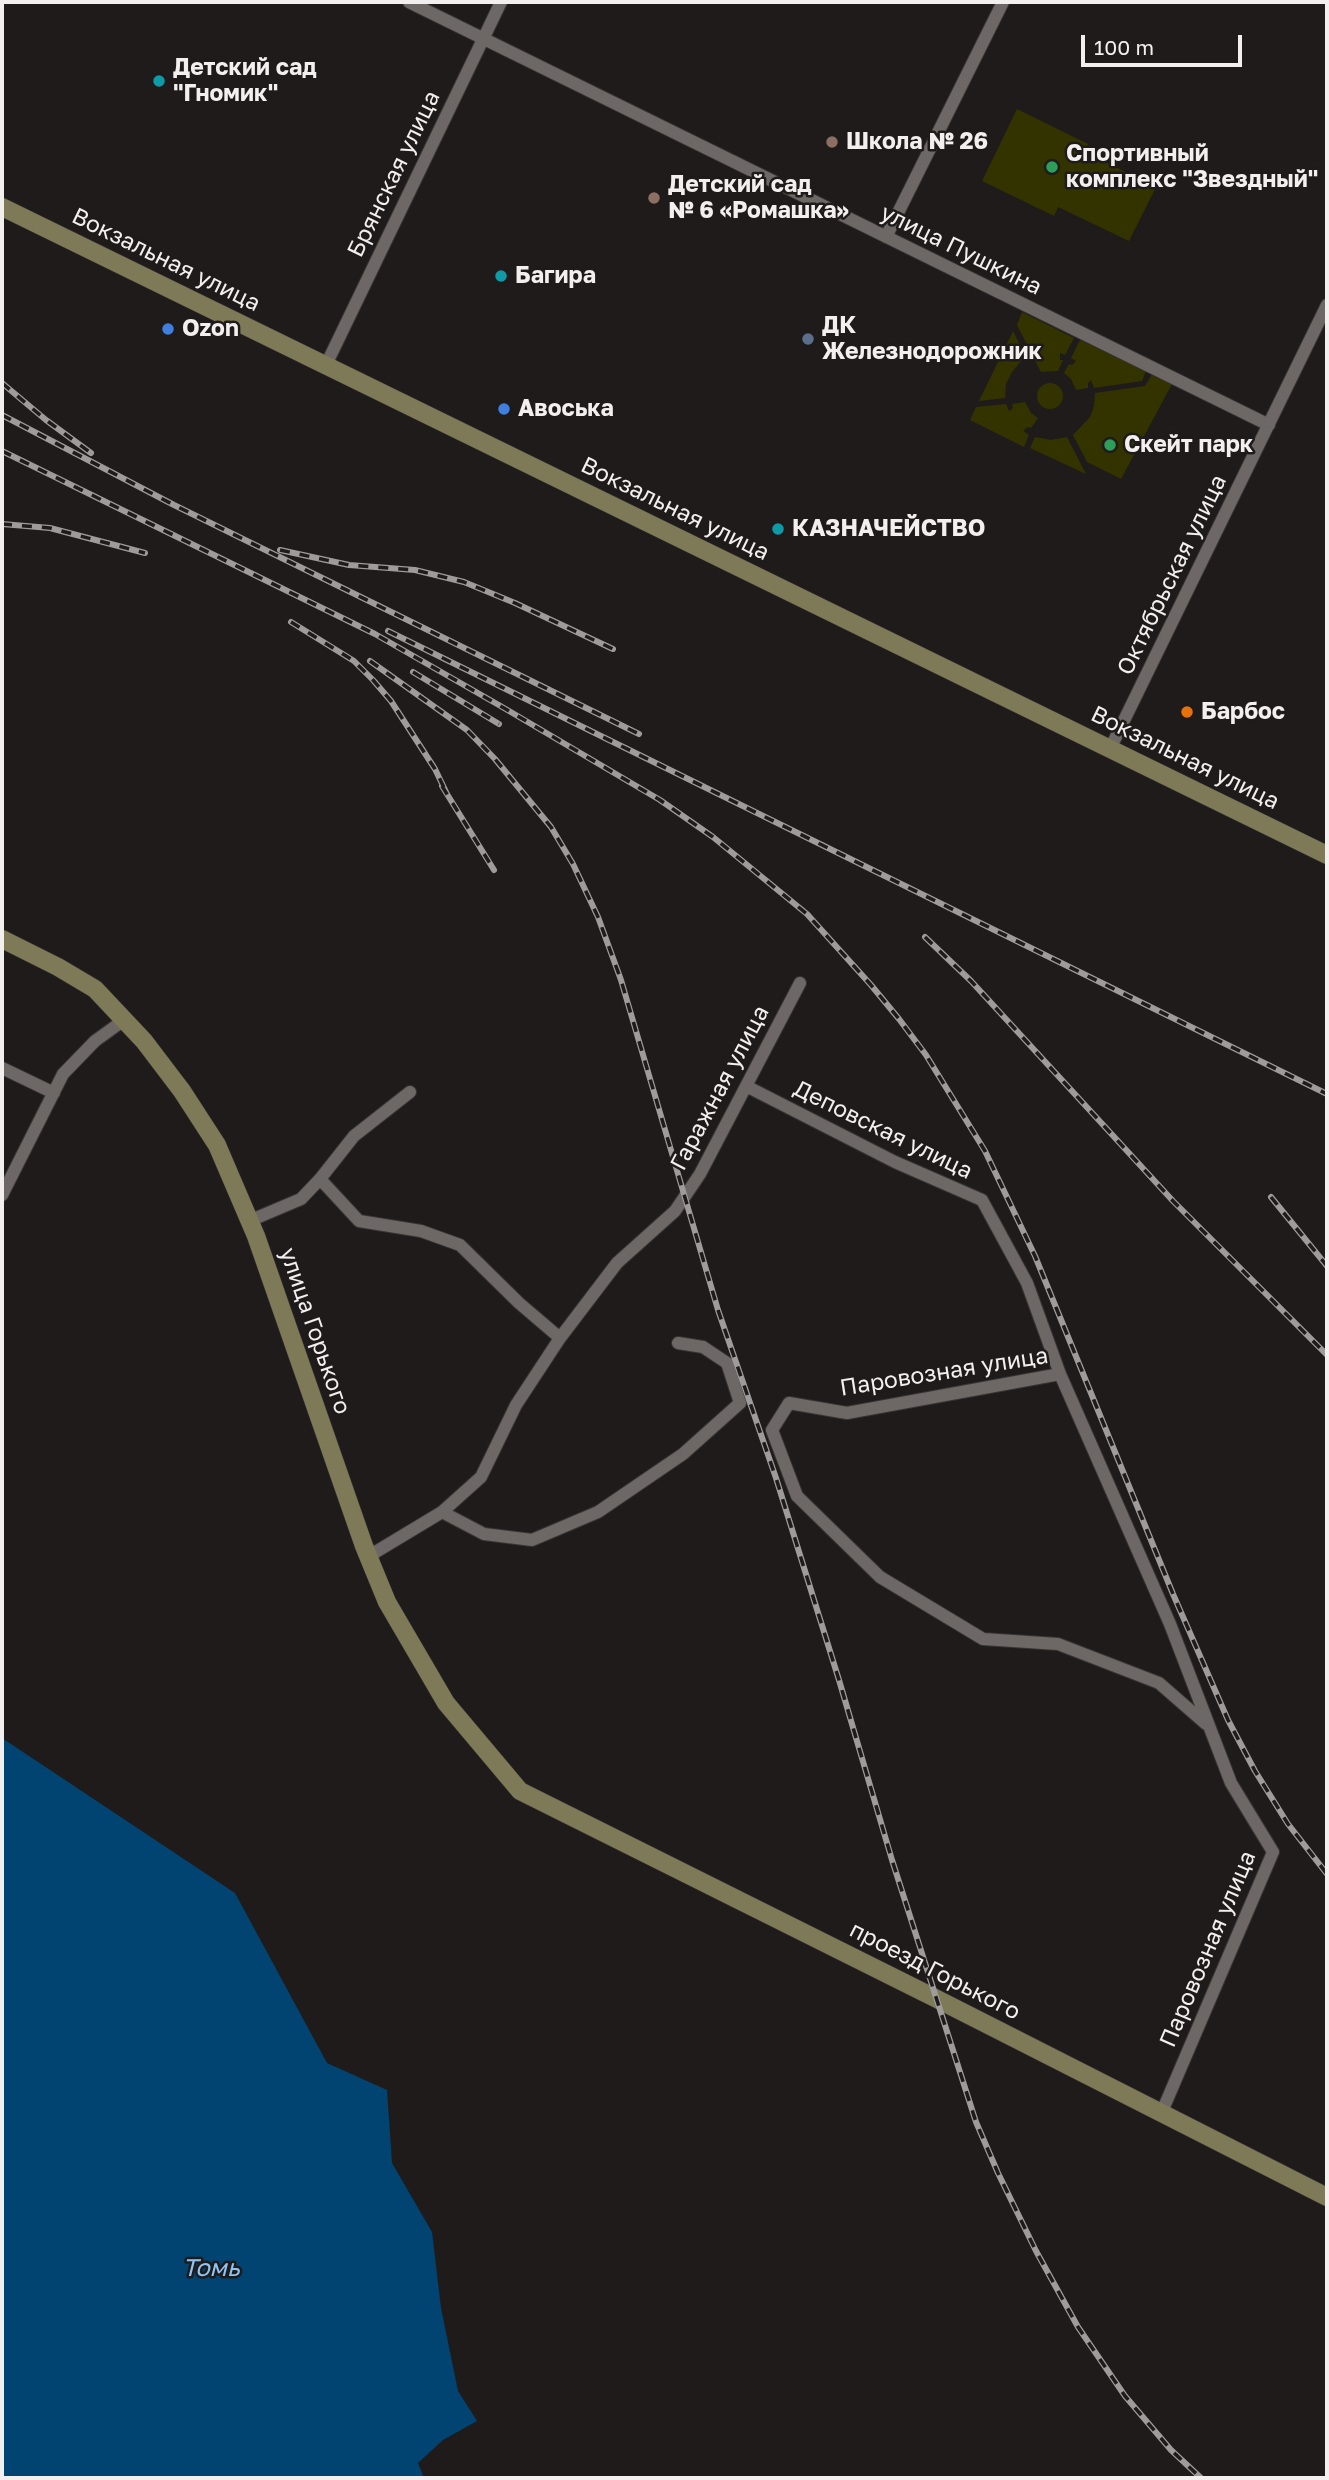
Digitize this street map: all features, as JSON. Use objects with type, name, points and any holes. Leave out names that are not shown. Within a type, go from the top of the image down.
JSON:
[{"type":"main road","name":"Вокзальная улица","points":[[2,206],[1327,855]]},
{"type":"main road","name":"улица Горького","points":[[2,939],[95,989],[144,1041],[182,1091],[217,1145],[249,1221],[387,1602],[446,1703],[520,1791]]},
{"type":"main road","name":"проезд Горького","points":[[520,1791],[1327,2197]]},
{"type":"street","name":"улица Пушкина","points":[[409,2],[1269,425]]},
{"type":"street","name":"Брянская улица","points":[[326,365],[501,2]]},
{"type":"street","points":[[886,237],[1003,2]]},
{"type":"street","name":"Октябрьская улица","points":[[1111,749],[1327,305]]},
{"type":"street","name":"Гаражная улица","points":[[560,1338],[617,1263],[675,1211],[700,1174],[800,983]]},
{"type":"street","points":[[2,1195],[63,1074],[95,1041],[124,1020]]},
{"type":"street","points":[[2,1069],[54,1093]]},
{"type":"street","name":"Деповская улица","points":[[746,1086],[895,1162],[982,1200],[1027,1283],[1060,1374]]},
{"type":"street","points":[[249,1221],[301,1199],[354,1136],[410,1092]]},
{"type":"street","points":[[320,1179],[359,1221],[421,1231],[460,1245],[519,1303],[560,1338],[516,1405],[481,1477],[442,1512],[369,1556]]},
{"type":"street","points":[[442,1512],[484,1534],[532,1541],[598,1512],[682,1454],[740,1403],[727,1363],[703,1347],[678,1343]]},
{"type":"street","name":"Паровозная улица","points":[[1158,2112],[1164,2107],[1273,1852],[1231,1783],[1170,1625],[1060,1374],[847,1413],[789,1403],[772,1430],[797,1496],[880,1577],[983,1639],[1058,1644],[1159,1682],[1209,1727]]},
{"type":"shaded area","name":"Спортивный комплекс \"Звездный\"","points":[[1017,109],[1088,144],[1085,152],[1156,187],[1129,241],[1058,207],[1054,216],[982,181]]},
{"type":"shaded area","points":[[1022,312],[1074,338],[1065,355],[1060,353],[1060,360],[1063,360],[1058,371],[1041,372],[1017,325]]},
{"type":"shaded area","points":[[1013,331],[1027,359],[1021,361],[1012,372],[1006,384],[1005,398],[979,401]]},
{"type":"shaded area","points":[[1080,340],[1146,371],[1142,381],[1094,388],[1091,380],[1088,388],[1076,390],[1071,379],[1064,373],[1069,364],[1072,365],[1076,361],[1071,358]]},
{"type":"shaded area","points":[[1152,374],[1172,384],[1121,479],[1087,462],[1073,435],[1090,417],[1095,393],[1145,386]]},
{"type":"shaded area","points":[[1050,383],[1059,387],[1063,396],[1059,405],[1050,409],[1041,405],[1037,396],[1041,387]]},
{"type":"shaded area","points":[[1025,402],[1031,413],[1038,418],[1031,428],[1023,431],[1029,435],[1024,447],[970,420],[976,407],[1006,404],[1009,411],[1013,408],[1012,404]]},
{"type":"shaded area","points":[[1035,437],[1051,440],[1067,437],[1086,474],[1030,448]]},
{"type":"water","name":"Томь","points":[[2,1738],[235,1893],[327,2063],[387,2090],[392,2163],[432,2232],[441,2308],[458,2391],[477,2421],[443,2440],[418,2463],[424,2478],[2,2478]]},
{"type":"railway","points":[[2,383],[91,453]]},
{"type":"railway","points":[[2,415],[174,505],[639,734]]},
{"type":"railway","points":[[2,451],[375,634],[504,708],[660,800],[713,837],[807,914],[899,1019],[926,1055],[985,1151],[1035,1256],[1173,1594],[1228,1720],[1288,1824],[1327,1874]]},
{"type":"railway","points":[[2,524],[50,528],[145,553]]},
{"type":"railway","points":[[280,550],[349,565],[415,570],[464,582],[613,649]]},
{"type":"railway","points":[[291,622],[354,661],[373,680],[391,701],[435,769],[447,794]]},
{"type":"railway","points":[[388,631],[1327,1094]]},
{"type":"railway","points":[[370,661],[467,730],[495,759],[551,827],[573,864],[598,917],[621,980],[718,1310],[776,1478],[892,1860],[976,2122],[1036,2251],[1078,2327],[1125,2396],[1171,2450],[1201,2478]]},
{"type":"railway","points":[[413,672],[499,724]]},
{"type":"railway","points":[[442,786],[494,870]]},
{"type":"railway","points":[[925,937],[971,981],[1173,1201],[1327,1355]]},
{"type":"railway","points":[[1271,1197],[1327,1266]]},
{"type":"place","name":"Детский сад \"Гномик\"","points":[[159,81]]},
{"type":"place","name":"Школа № 26","points":[[832,142]]},
{"type":"place","name":"Спортивный комплекс \"Звездный\"","points":[[1052,167]]},
{"type":"place","name":"Детский сад № 6 «Ромашка»","points":[[654,198]]},
{"type":"place","name":"Багира","points":[[501,276]]},
{"type":"place","name":"Ozon","points":[[168,329]]},
{"type":"place","name":"ДК Железнодорожник","points":[[808,339]]},
{"type":"place","name":"Авоська","points":[[504,409]]},
{"type":"place","name":"Скейт парк","points":[[1110,445]]},
{"type":"place","name":"КАЗНАЧЕЙСТВО","points":[[778,529]]},
{"type":"place","name":"Барбос","points":[[1187,712]]}]
